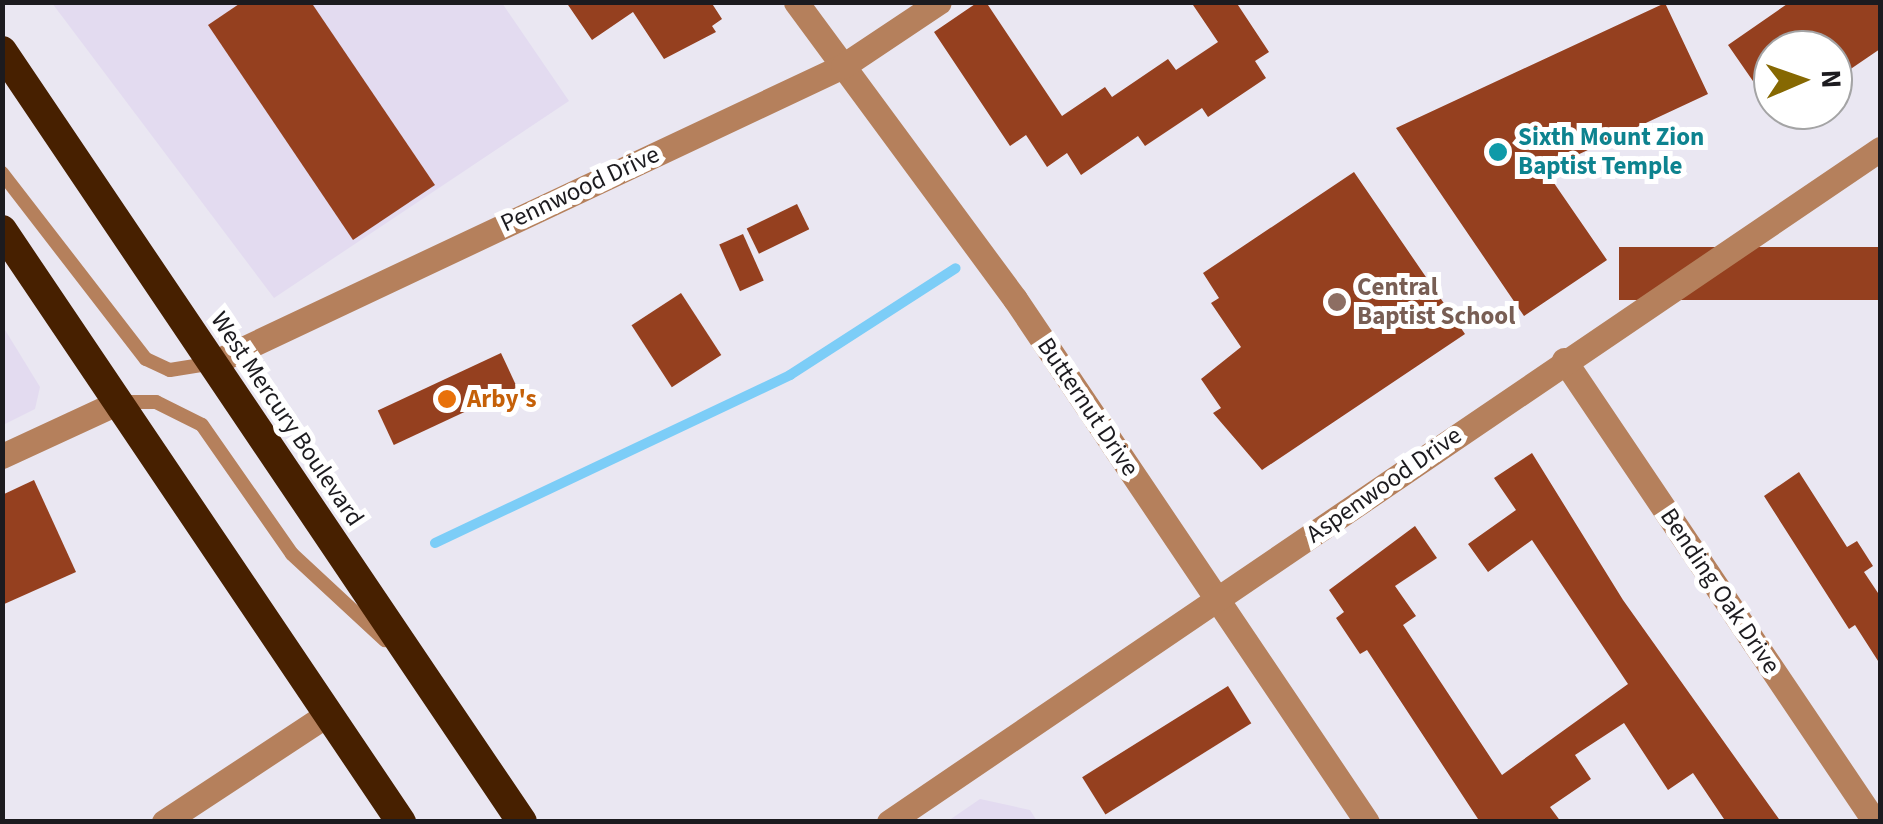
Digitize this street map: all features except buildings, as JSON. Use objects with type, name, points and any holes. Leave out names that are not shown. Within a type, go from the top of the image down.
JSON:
[{"type":"highway","name":"West Mercury Boulevard","points":[[2,51],[522,822]]},
{"type":"highway","points":[[2,230],[401,822]]},
{"type":"street","name":"Butternut Drive","points":[[796,2],[1015,299],[1367,822]]},
{"type":"street","name":"Pennwood Drive","points":[[213,363],[843,66],[939,2]]},
{"type":"street","name":"Aspenwood Drive","points":[[889,822],[1880,149]]},
{"type":"street","name":"Bending Oak Drive","points":[[1564,360],[1874,822]]},
{"type":"street","points":[[2,456],[118,402]]},
{"type":"street","points":[[164,822],[328,713]]},
{"type":"lane","points":[[2,173],[146,359],[170,370],[213,363]]},
{"type":"lane","points":[[118,402],[156,402],[202,425],[292,554],[423,674]]},
{"type":"shaded area","points":[[52,3],[502,3],[569,101],[274,298]]},
{"type":"shaded area","points":[[2,325],[40,387],[35,409],[3,425]]},
{"type":"shaded area","points":[[980,799],[1030,810],[1037,821],[948,821]]},
{"type":"waterway","points":[[435,543],[790,375],[956,268]]},
{"type":"place","name":"Sixth Mount Zion Baptist Temple","points":[[1498,152]]},
{"type":"place","name":"Central Baptist School","points":[[1337,302]]},
{"type":"place","name":"Arby's","points":[[447,399]]}]
